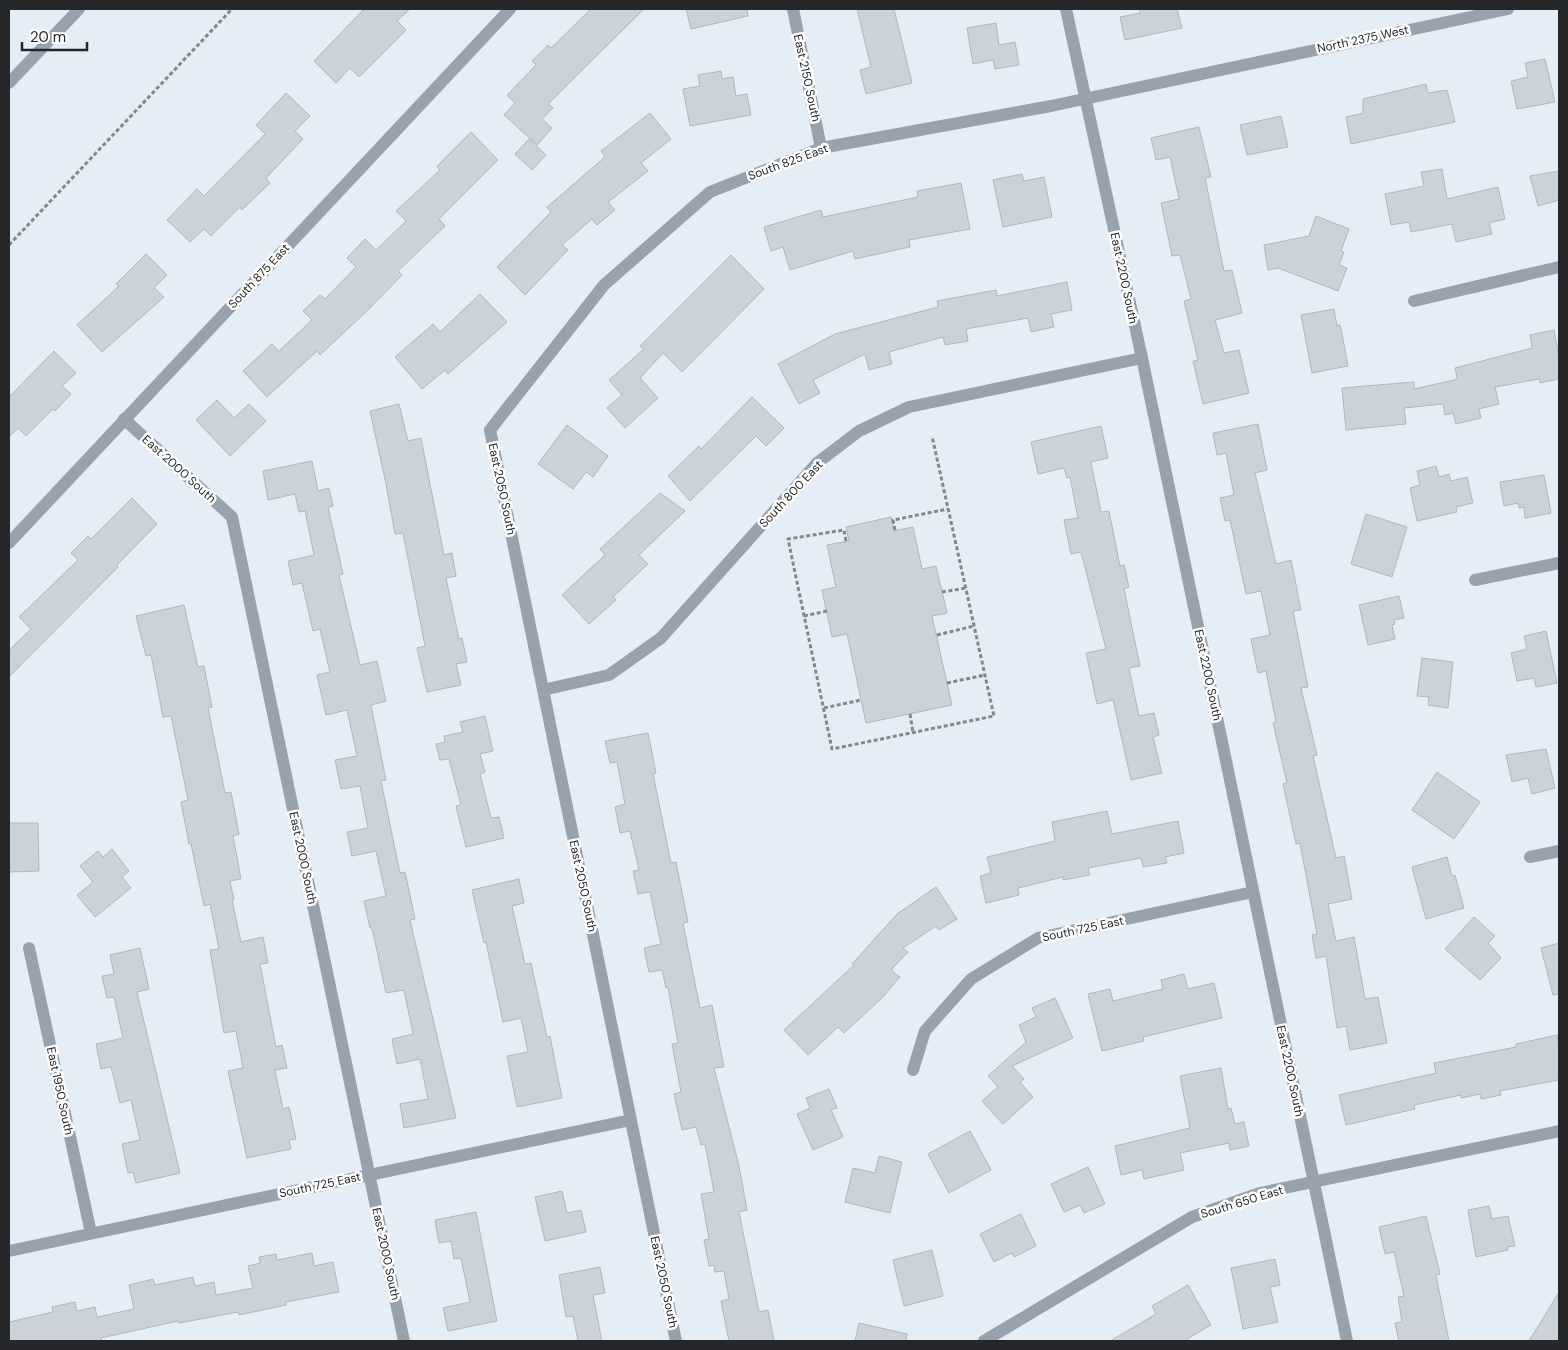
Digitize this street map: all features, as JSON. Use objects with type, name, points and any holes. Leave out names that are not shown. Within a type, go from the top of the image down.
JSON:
[{"type":"street","points":[[9,84],[79,9]]},
{"type":"street","name":"South 875 East","points":[[9,542],[510,9]]},
{"type":"street","name":"East 2150 South","points":[[793,9],[821,148]]},
{"type":"street","name":"East 2200 South","points":[[1066,9],[1142,358],[1347,1341]]},
{"type":"street","name":"North 2375 West","points":[[1217,69],[1508,9]]},
{"type":"street","name":"South 825 East","points":[[490,430],[604,285],[710,192],[821,148],[1085,98],[1217,69]]},
{"type":"street","points":[[1414,301],[1559,267]]},
{"type":"street","name":"South 800 East","points":[[543,690],[609,675],[661,638],[817,463],[859,432],[909,407],[1142,358]]},
{"type":"street","name":"East 2000 South","points":[[124,420],[232,517],[404,1341]]},
{"type":"street","name":"East 2050 South","points":[[490,430],[676,1341]]},
{"type":"street","points":[[1474,580],[1559,563]]},
{"type":"street","points":[[1530,857],[1559,851]]},
{"type":"street","name":"South 725 East","points":[[913,1070],[925,1031],[971,979],[1038,938],[1253,892]]},
{"type":"street","name":"East 1950 South","points":[[29,948],[91,1234]]},
{"type":"street","name":"South 725 East","points":[[9,1251],[630,1120]]},
{"type":"street","name":"South 650 East","points":[[984,1341],[1192,1217],[1260,1193],[1559,1131]]},
{"type":"path","points":[[9,245],[232,9]]},
{"type":"path","points":[[846,541],[844,530],[788,540],[832,750],[994,716],[932,436]]},
{"type":"path","points":[[895,530],[893,520],[948,509]]},
{"type":"path","points":[[942,592],[966,588]]},
{"type":"path","points":[[804,616],[827,611]]},
{"type":"path","points":[[937,635],[974,626]]},
{"type":"path","points":[[947,683],[985,675]]},
{"type":"path","points":[[824,708],[861,700]]},
{"type":"path","points":[[910,714],[913,733]]},
{"type":"building","points":[[364,9],[410,9],[397,21],[406,30],[359,77],[350,68],[336,83],[314,61]]},
{"type":"building","points":[[591,9],[644,9],[548,104],[553,108],[542,119],[552,128],[537,145],[504,115],[515,103],[507,95],[536,65],[532,61],[548,45],[551,48]]},
{"type":"building","points":[[686,9],[747,9],[748,16],[691,29]]},
{"type":"building","points":[[857,9],[894,9],[912,83],[866,94],[860,70],[871,67]]},
{"type":"building","points":[[1140,9],[1177,9],[1182,28],[1125,40],[1120,17],[1140,13]]},
{"type":"building","points":[[996,23],[999,45],[1015,42],[1019,65],[995,69],[993,60],[973,64],[967,28]]},
{"type":"building","points":[[1545,59],[1555,102],[1517,109],[1511,81],[1528,77],[1525,63]]},
{"type":"building","points":[[721,71],[722,79],[733,77],[736,96],[747,94],[751,115],[690,126],[683,89],[700,86],[698,75]]},
{"type":"building","points":[[1426,84],[1428,93],[1447,90],[1455,122],[1351,144],[1346,117],[1363,113],[1363,99]]},
{"type":"building","points":[[286,93],[310,116],[295,131],[303,139],[266,178],[270,183],[242,210],[240,207],[211,236],[204,229],[190,242],[167,220],[197,189],[204,196],[265,134],[256,125]]},
{"type":"building","points":[[650,113],[671,139],[641,163],[648,171],[608,202],[615,210],[597,225],[592,219],[562,245],[568,250],[525,295],[497,267],[551,212],[547,207],[605,157],[601,151]]},
{"type":"building","points":[[1281,116],[1288,147],[1247,155],[1240,125]]},
{"type":"building","points":[[1199,127],[1211,177],[1205,178],[1224,271],[1232,270],[1242,313],[1215,320],[1224,353],[1239,350],[1249,393],[1203,404],[1193,361],[1198,360],[1184,301],[1191,299],[1180,255],[1172,256],[1161,203],[1179,199],[1170,157],[1156,160],[1151,138]]},
{"type":"building","points":[[471,132],[498,160],[439,219],[445,226],[398,271],[402,275],[369,309],[320,355],[317,351],[267,397],[243,371],[272,344],[279,351],[312,320],[303,311],[320,295],[325,299],[356,267],[347,258],[365,239],[376,250],[406,221],[396,211],[440,170],[437,166]]},
{"type":"building","points":[[529,139],[546,155],[532,170],[515,154]]},
{"type":"building","points":[[1442,169],[1447,199],[1498,187],[1505,219],[1489,223],[1492,234],[1456,242],[1452,224],[1411,232],[1409,222],[1391,225],[1385,194],[1424,186],[1421,172]]},
{"type":"building","points":[[1559,171],[1559,200],[1538,206],[1530,176]]},
{"type":"building","points":[[1022,174],[1024,181],[1044,177],[1052,217],[1003,227],[993,180]]},
{"type":"building","points":[[961,183],[970,229],[909,240],[910,247],[855,259],[853,251],[790,270],[783,247],[771,251],[764,227],[821,210],[823,217],[918,197],[917,191]]},
{"type":"building","points":[[1316,216],[1349,229],[1341,251],[1344,252],[1339,265],[1347,268],[1338,291],[1278,268],[1268,270],[1264,245],[1309,236]]},
{"type":"building","points":[[146,254],[167,275],[154,288],[164,297],[102,352],[77,325],[119,286],[116,284]]},
{"type":"building","points":[[731,255],[764,289],[682,372],[663,353],[640,378],[658,398],[625,428],[607,408],[622,395],[609,380],[644,349],[640,346]]},
{"type":"building","points":[[1067,282],[1072,310],[1051,314],[1054,327],[1031,332],[1028,318],[966,329],[968,341],[945,345],[943,337],[889,352],[892,364],[869,370],[865,354],[813,380],[820,393],[799,404],[778,364],[835,334],[938,307],[937,301],[996,290],[997,296]]},
{"type":"building","points":[[480,294],[507,322],[448,374],[445,370],[422,389],[395,357],[433,324],[440,332]]},
{"type":"building","points":[[1334,309],[1337,326],[1340,325],[1348,366],[1312,373],[1301,315]]},
{"type":"building","points":[[1554,330],[1559,357],[1559,379],[1540,383],[1539,379],[1495,387],[1499,404],[1479,409],[1481,418],[1456,424],[1453,413],[1445,415],[1443,404],[1404,408],[1406,424],[1346,430],[1342,388],[1414,382],[1414,389],[1454,380],[1457,378],[1455,368],[1532,348],[1530,335]]},
{"type":"building","points":[[54,351],[76,373],[62,386],[71,394],[55,411],[53,409],[26,436],[18,428],[9,437],[9,397]]},
{"type":"building","points":[[752,397],[784,428],[766,446],[756,436],[690,501],[668,476],[699,446],[701,449]]},
{"type":"building","points":[[217,400],[234,418],[249,404],[266,421],[230,456],[196,420]]},
{"type":"building","points":[[399,404],[408,441],[421,438],[444,555],[452,553],[456,576],[446,578],[459,639],[462,638],[467,662],[456,664],[461,685],[427,692],[417,648],[425,646],[403,533],[395,534],[370,411]]},
{"type":"building","points":[[1258,424],[1267,470],[1255,473],[1276,564],[1291,560],[1301,610],[1293,611],[1308,687],[1301,688],[1317,755],[1313,756],[1336,858],[1344,856],[1352,899],[1328,904],[1336,941],[1354,937],[1365,999],[1378,997],[1387,1043],[1350,1050],[1346,1026],[1337,1028],[1326,956],[1316,958],[1312,935],[1317,934],[1300,843],[1296,844],[1283,784],[1287,783],[1273,723],[1276,722],[1266,671],[1258,673],[1251,639],[1270,635],[1261,591],[1246,594],[1230,520],[1225,521],[1220,498],[1234,495],[1226,453],[1217,455],[1213,433]]},
{"type":"building","points":[[567,425],[608,456],[593,477],[586,472],[573,489],[538,464]]},
{"type":"building","points":[[1101,426],[1108,458],[1091,462],[1101,512],[1109,511],[1120,566],[1124,565],[1129,587],[1124,589],[1140,666],[1129,668],[1139,716],[1154,713],[1159,735],[1153,737],[1162,773],[1131,780],[1113,700],[1097,704],[1086,653],[1106,649],[1081,552],[1071,554],[1064,520],[1078,518],[1070,477],[1067,478],[1064,468],[1038,474],[1031,442]]},
{"type":"building","points":[[312,461],[318,491],[329,488],[333,506],[328,507],[343,574],[339,575],[360,665],[377,661],[386,701],[371,705],[386,780],[381,781],[400,873],[405,872],[415,919],[410,920],[456,1118],[404,1128],[400,1104],[428,1099],[420,1059],[397,1064],[392,1039],[413,1034],[404,990],[386,993],[372,928],[370,928],[364,901],[386,896],[376,851],[352,856],[347,832],[368,828],[360,786],[341,789],[335,760],[357,756],[347,710],[326,715],[317,675],[330,672],[320,629],[313,631],[302,583],[293,585],[288,561],[314,555],[305,511],[299,512],[295,494],[268,500],[263,471]]},
{"type":"building","points":[[1436,466],[1439,477],[1449,474],[1451,481],[1467,477],[1473,503],[1456,507],[1457,512],[1417,521],[1410,488],[1420,485],[1417,471]]},
{"type":"building","points":[[1544,475],[1551,513],[1525,518],[1524,507],[1519,508],[1518,503],[1504,506],[1500,482]]},
{"type":"building","points":[[660,493],[685,511],[639,555],[648,564],[613,597],[616,600],[589,624],[562,595],[605,555],[600,549]]},
{"type":"building","points":[[132,498],[157,524],[117,565],[118,567],[9,677],[9,650],[31,629],[19,617],[78,560],[71,553],[88,536],[91,539]]},
{"type":"building","points":[[1366,514],[1407,527],[1392,577],[1351,564]]},
{"type":"building","points":[[891,517],[894,531],[913,527],[922,569],[936,566],[947,613],[932,616],[952,705],[866,723],[847,634],[832,637],[822,590],[836,587],[827,545],[849,541],[846,527]]},
{"type":"building","points":[[1399,596],[1404,618],[1394,620],[1395,624],[1392,625],[1395,639],[1368,645],[1359,605]]},
{"type":"building","points":[[184,605],[198,667],[204,666],[212,707],[208,708],[225,793],[231,792],[239,834],[233,836],[241,879],[230,881],[234,900],[232,900],[241,942],[263,937],[268,963],[260,964],[276,1047],[282,1045],[287,1068],[275,1070],[283,1109],[289,1107],[296,1139],[289,1140],[291,1149],[247,1158],[228,1071],[243,1068],[236,1031],[224,1033],[210,950],[219,949],[210,904],[204,906],[191,844],[189,844],[181,802],[188,800],[171,716],[163,717],[151,655],[146,656],[136,616]]},
{"type":"building","points":[[1546,631],[1557,683],[1536,687],[1534,678],[1517,681],[1511,653],[1527,649],[1524,636]]},
{"type":"building","points":[[1422,658],[1453,662],[1448,708],[1428,705],[1429,697],[1417,696]]},
{"type":"building","points":[[485,716],[493,751],[480,754],[485,772],[480,774],[491,818],[499,817],[504,838],[466,847],[456,806],[461,805],[449,759],[440,760],[436,744],[445,742],[444,736],[463,732],[460,722]]},
{"type":"building","points":[[648,733],[656,773],[653,774],[671,863],[676,862],[688,922],[683,923],[700,1008],[712,1005],[724,1067],[714,1068],[739,1166],[747,1210],[739,1212],[759,1312],[768,1310],[774,1341],[729,1341],[721,1301],[729,1299],[724,1271],[715,1272],[714,1265],[709,1266],[704,1240],[709,1239],[701,1194],[714,1192],[705,1144],[701,1145],[696,1127],[682,1130],[674,1094],[681,1092],[672,1044],[678,1043],[668,987],[666,988],[662,970],[649,972],[644,948],[661,944],[650,892],[638,894],[633,871],[639,870],[630,831],[620,833],[615,807],[625,804],[617,762],[610,763],[605,741]]},
{"type":"building","points":[[1546,749],[1555,788],[1532,794],[1528,778],[1512,782],[1506,755]]},
{"type":"building","points":[[1437,772],[1480,802],[1454,839],[1412,810]]},
{"type":"building","points":[[1107,811],[1112,834],[1178,821],[1184,853],[1165,857],[1167,863],[1143,867],[1141,858],[1088,868],[1090,875],[1063,880],[1063,877],[1018,888],[1019,895],[986,903],[980,876],[991,873],[987,857],[1055,841],[1052,822]]},
{"type":"building","points":[[9,823],[38,823],[39,871],[9,872]]},
{"type":"building","points":[[112,849],[129,871],[122,877],[131,888],[95,917],[77,895],[93,882],[80,866],[98,851],[103,857]]},
{"type":"building","points":[[1447,857],[1452,876],[1455,875],[1464,908],[1426,919],[1412,867]]},
{"type":"building","points":[[519,879],[524,903],[512,906],[525,964],[531,963],[547,1037],[550,1036],[562,1098],[517,1107],[507,1056],[528,1052],[521,1018],[503,1022],[486,942],[484,943],[472,890]]},
{"type":"building","points":[[936,887],[957,919],[939,930],[936,926],[903,948],[908,952],[891,970],[900,977],[882,998],[844,1033],[838,1027],[808,1055],[784,1030],[854,965],[852,964],[897,914]]},
{"type":"building","points":[[1474,917],[1495,936],[1488,943],[1501,958],[1480,980],[1445,949]]},
{"type":"building","points":[[1559,943],[1559,994],[1553,995],[1541,948]]},
{"type":"building","points":[[140,948],[149,989],[137,992],[180,1173],[136,1183],[133,1172],[128,1173],[122,1144],[140,1140],[131,1100],[120,1103],[111,1067],[101,1069],[96,1044],[123,1038],[114,997],[107,998],[102,976],[114,974],[110,955]]},
{"type":"building","points":[[1184,974],[1188,989],[1214,983],[1222,1018],[1143,1037],[1144,1041],[1102,1051],[1088,994],[1110,989],[1113,1001],[1163,989],[1161,980]]},
{"type":"building","points":[[1055,998],[1073,1038],[1012,1066],[1024,1079],[1020,1082],[1033,1097],[1003,1124],[982,1101],[998,1087],[988,1076],[1026,1042],[1019,1025],[1036,1017],[1032,1008]]},
{"type":"building","points":[[1557,1035],[1559,1046],[1559,1080],[1500,1091],[1501,1095],[1481,1099],[1480,1094],[1461,1098],[1461,1095],[1414,1105],[1415,1109],[1346,1125],[1339,1095],[1436,1073],[1434,1063],[1516,1047],[1516,1044]]},
{"type":"building","points":[[1221,1068],[1228,1109],[1231,1108],[1235,1124],[1244,1122],[1249,1146],[1230,1150],[1229,1143],[1180,1153],[1184,1170],[1144,1179],[1142,1170],[1121,1175],[1115,1146],[1190,1128],[1180,1076]]},
{"type":"building","points":[[829,1089],[837,1108],[831,1110],[843,1137],[813,1150],[797,1114],[810,1108],[806,1098]]},
{"type":"building","points":[[970,1131],[991,1170],[949,1193],[928,1154]]},
{"type":"building","points":[[879,1156],[902,1162],[890,1213],[845,1202],[853,1168],[875,1173]]},
{"type":"building","points":[[1088,1167],[1105,1204],[1084,1213],[1080,1205],[1064,1212],[1051,1184]]},
{"type":"building","points":[[562,1191],[567,1213],[581,1210],[586,1232],[545,1241],[535,1197]]},
{"type":"building","points":[[1489,1206],[1492,1219],[1508,1216],[1515,1246],[1507,1247],[1508,1250],[1476,1257],[1468,1210]]},
{"type":"building","points":[[476,1212],[497,1321],[448,1331],[443,1308],[470,1302],[461,1258],[454,1259],[451,1241],[439,1243],[435,1220]]},
{"type":"building","points":[[1021,1214],[1036,1246],[1014,1257],[1012,1253],[994,1262],[980,1234]]},
{"type":"building","points":[[1426,1216],[1440,1274],[1436,1275],[1449,1341],[1399,1341],[1395,1323],[1402,1322],[1398,1297],[1404,1296],[1394,1252],[1385,1254],[1379,1227]]},
{"type":"building","points":[[932,1250],[943,1296],[904,1306],[893,1260]]},
{"type":"building","points":[[312,1253],[314,1266],[333,1262],[339,1292],[286,1302],[286,1305],[239,1315],[238,1312],[179,1323],[178,1321],[101,1338],[102,1341],[9,1341],[9,1322],[53,1312],[52,1307],[75,1302],[77,1311],[95,1307],[97,1317],[134,1309],[129,1285],[153,1279],[155,1285],[193,1277],[195,1286],[214,1282],[216,1295],[253,1288],[248,1266],[260,1263],[259,1257],[276,1254],[277,1260]]},
{"type":"building","points":[[1275,1259],[1280,1285],[1270,1287],[1278,1322],[1243,1329],[1231,1268]]},
{"type":"building","points":[[600,1267],[605,1293],[593,1295],[602,1341],[578,1341],[573,1316],[566,1317],[559,1275]]},
{"type":"building","points":[[1188,1285],[1211,1325],[1184,1341],[1110,1341],[1156,1314],[1152,1306]]},
{"type":"building","points":[[1559,1292],[1559,1341],[1529,1341]]},
{"type":"building","points":[[859,1323],[907,1334],[906,1341],[855,1341]]}]
